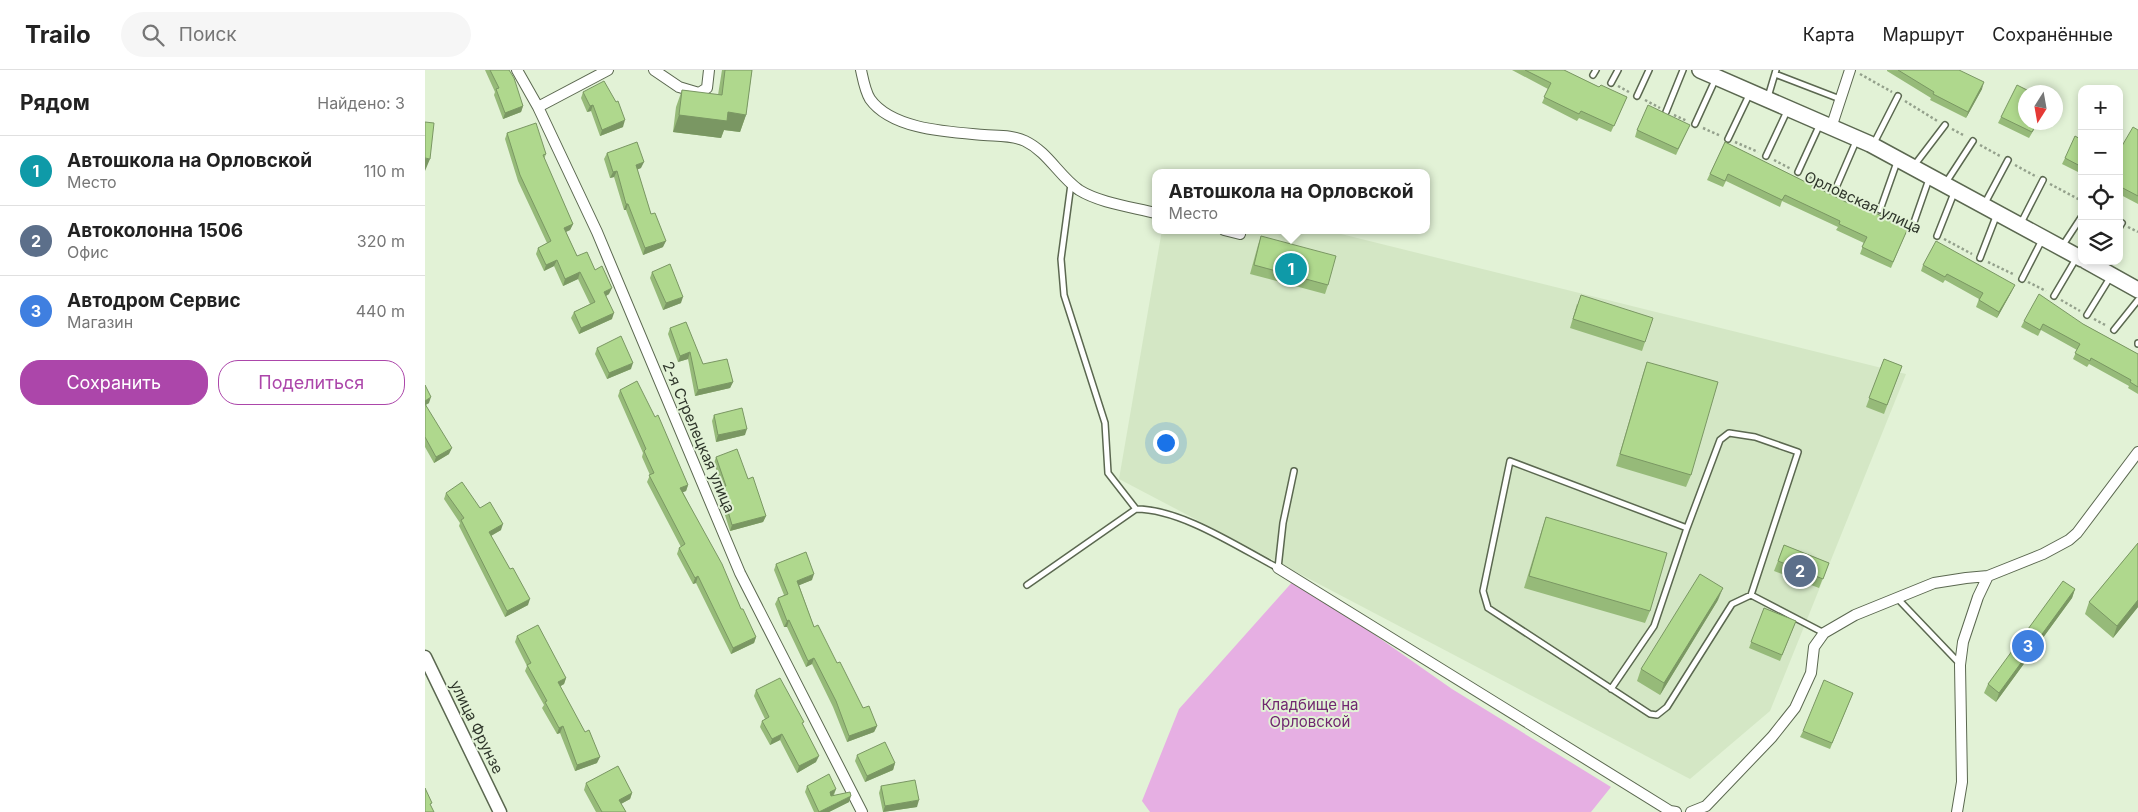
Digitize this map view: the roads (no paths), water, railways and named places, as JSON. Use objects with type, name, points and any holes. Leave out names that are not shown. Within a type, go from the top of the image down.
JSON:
[{"type":"main road","points":[[1699,70],[1720,75],[1767,100],[1873,145],[2078,256]]},
{"type":"main road","points":[[2095,265],[2137,291]]},
{"type":"street","name":"2-я Стрелецкая улица","points":[[517,70],[539,107],[597,232],[739,573],[862,812]]},
{"type":"street","points":[[539,107],[608,70]]},
{"type":"street","points":[[654,70],[679,87],[699,93],[707,88],[709,70]]},
{"type":"street","points":[[861,70],[869,98],[883,112],[897,119],[931,130],[1011,137],[1024,140],[1037,148],[1079,190],[1152,212]]},
{"type":"street","points":[[1826,126],[1840,100],[1850,70]]},
{"type":"street","points":[[1691,812],[1706,806],[1785,723],[1805,690],[1813,664],[1814,646],[1824,633],[1855,615],[1897,598],[1934,584],[1988,576],[2043,554],[2069,540],[2077,533],[2138,452]]},
{"type":"street","points":[[1279,568],[1661,805],[1676,812]]},
{"type":"street","points":[[1957,812],[1962,782],[1961,665],[1963,642],[1970,619],[1988,576]]},
{"type":"street","name":"улица Фрунзе","points":[[425,657],[500,812]]},
{"type":"lane","points":[[1611,83],[1618,70]]},
{"type":"lane","points":[[1637,96],[1649,70]]},
{"type":"lane","points":[[1666,112],[1683,70]]},
{"type":"lane","points":[[1767,100],[1775,72],[1840,100]]},
{"type":"lane","points":[[1695,124],[1720,75]]},
{"type":"lane","points":[[1728,139],[1750,92]]},
{"type":"lane","points":[[1873,145],[1898,96]]},
{"type":"lane","points":[[1766,156],[1788,109]]},
{"type":"lane","points":[[1913,167],[1945,125]]},
{"type":"lane","points":[[1798,172],[1826,126]]},
{"type":"lane","points":[[1835,190],[1858,139]]},
{"type":"lane","points":[[1937,236],[1950,187],[1973,141]]},
{"type":"lane","points":[[1880,210],[1898,159]]},
{"type":"lane","points":[[1983,205],[2008,160]]},
{"type":"lane","points":[[1913,225],[1930,176]]},
{"type":"lane","points":[[2020,225],[2043,180]]},
{"type":"lane","points":[[1071,182],[1061,259],[1064,295],[1105,423],[1108,473],[1136,509]]},
{"type":"lane","points":[[1980,258],[1997,213]]},
{"type":"lane","points":[[2061,248],[2079,220]]},
{"type":"lane","points":[[2022,279],[2043,238]]},
{"type":"lane","points":[[2054,296],[2084,265]]},
{"type":"lane","points":[[2087,315],[2111,275]]},
{"type":"lane","points":[[2114,330],[2137,291]]},
{"type":"lane","points":[[1611,689],[1654,626],[1687,528],[1720,440],[1729,433],[1755,437],[1798,452],[1751,595],[1732,604],[1667,707],[1657,715],[1650,714],[1611,689],[1488,608],[1483,591],[1510,461],[1687,528]]},
{"type":"lane","points":[[1027,585],[1136,509],[1152,509],[1177,516],[1279,568],[1283,523],[1294,471]]},
{"type":"lane","points":[[1751,595],[1824,633]]},
{"type":"lane","points":[[1897,598],[1961,665]]},
{"type":"place","name":"Автошкола на Орловской","points":[[1291,269]]},
{"type":"place","name":"Автоколонна 1506","points":[[1800,571]]},
{"type":"place","name":"Автодром Сервис","points":[[2028,646]]},
{"type":"park label","name":"Кладбище на Орловской","points":[[1310,712]]}]
